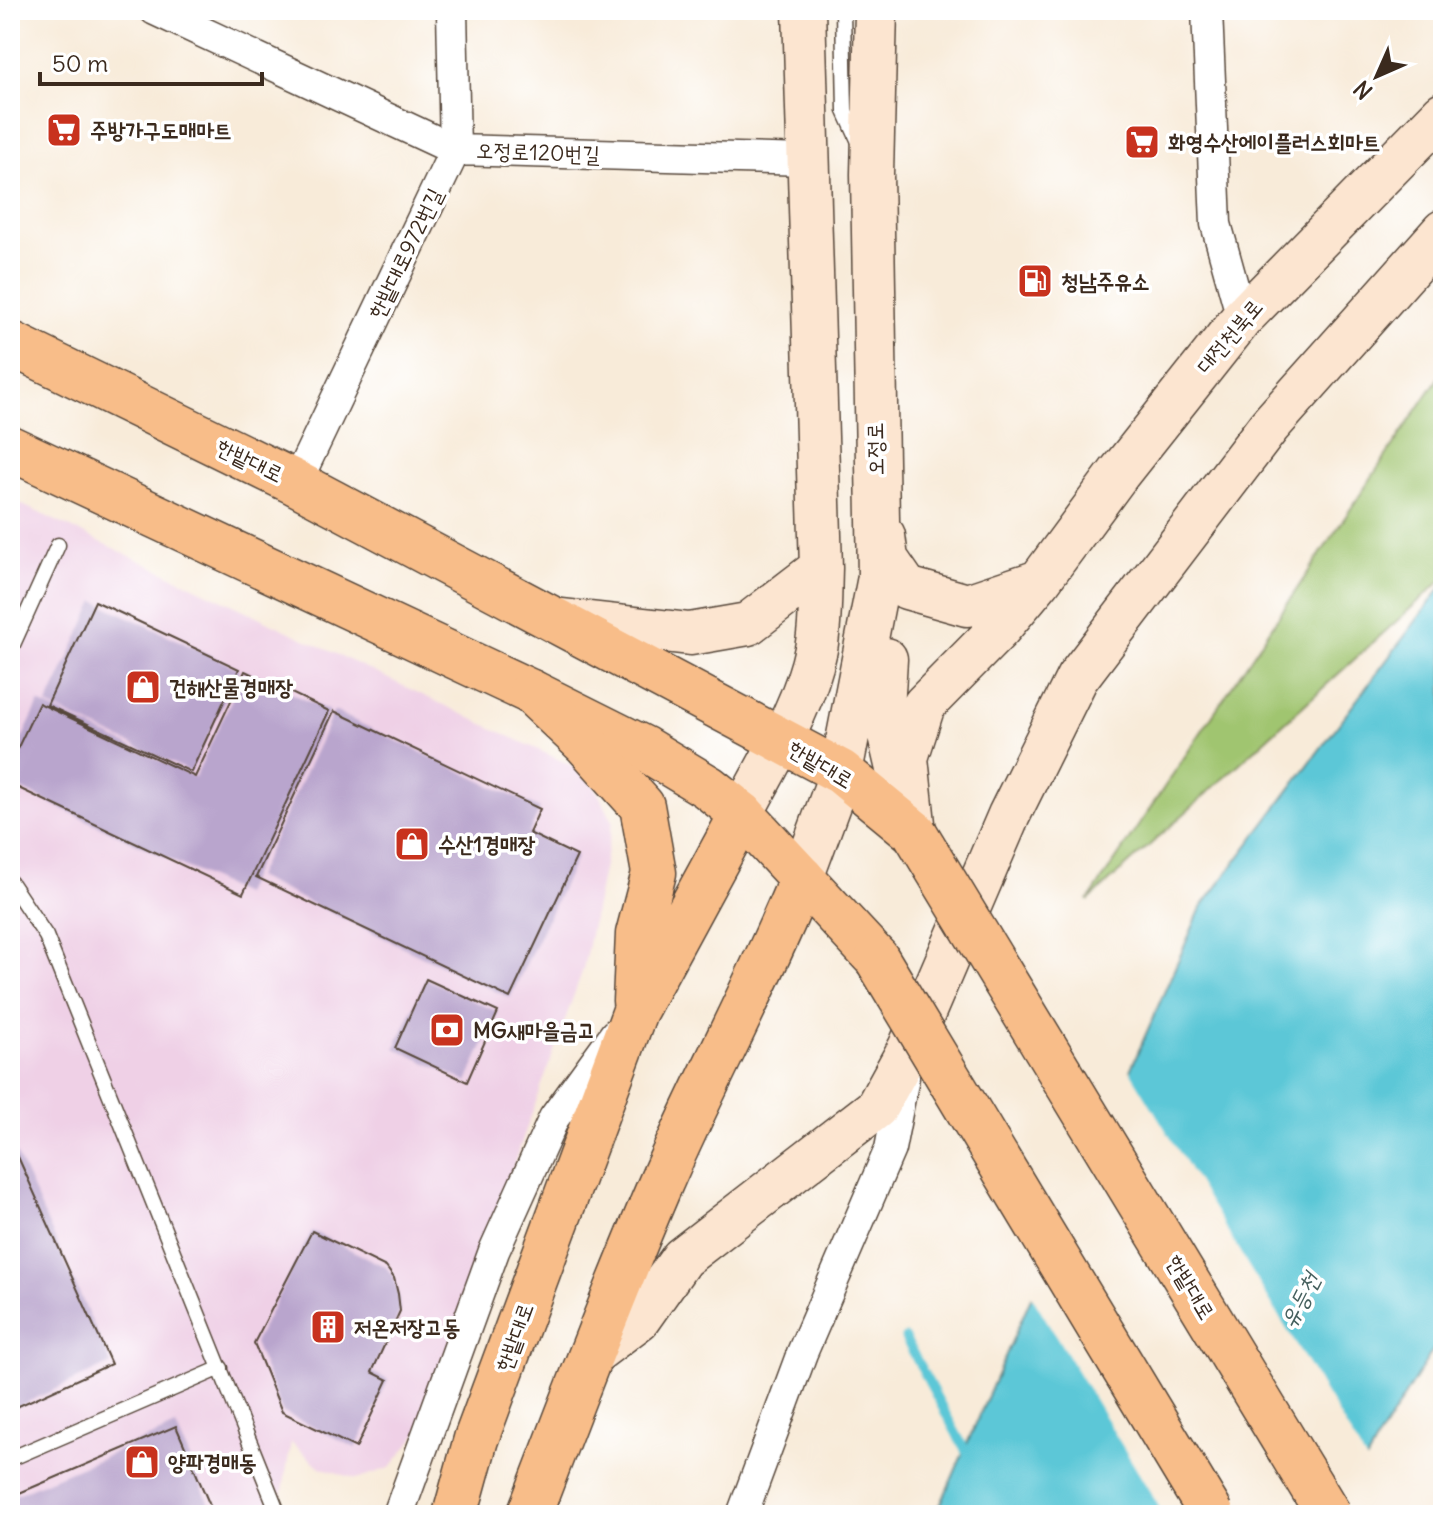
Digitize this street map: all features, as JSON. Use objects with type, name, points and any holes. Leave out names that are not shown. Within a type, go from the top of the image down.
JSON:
[{"type":"main road","points":[[742,814],[799,705],[815,651],[821,568],[804,10]]},
{"type":"main road","name":"오정로","points":[[802,878],[841,772],[879,577],[872,174],[876,10]]},
{"type":"main road","name":"대전천북로","points":[[915,833],[907,758],[924,705],[961,664],[999,629],[1040,580],[1119,473],[1242,318],[1443,113]]},
{"type":"main road","points":[[590,1356],[639,1319],[682,1258],[876,1108],[909,1048],[1009,815],[1077,678],[1269,426],[1443,231]]},
{"type":"main road","name":"한밭대로","points":[[10,343],[296,483],[841,772],[915,833],[1329,1515]]},
{"type":"main road","points":[[10,448],[531,692],[645,749],[708,787],[742,814],[877,959],[1212,1515]]},
{"type":"main road","points":[[876,484],[887,559],[907,588],[967,605],[1040,580]]},
{"type":"main road","points":[[554,619],[690,634],[748,624],[821,568]]},
{"type":"main road","points":[[879,577],[888,645],[883,709],[915,833]]},
{"type":"main road","points":[[531,692],[586,744],[642,806],[654,873],[638,934],[635,1011]]},
{"type":"main road","name":"한밭대로","points":[[455,1515],[476,1439],[635,1011],[742,814]]},
{"type":"main road","points":[[529,1515],[661,1184],[762,975],[802,878]]},
{"type":"street","name":"오정로120번길","points":[[155,10],[455,150],[808,160]]},
{"type":"street","name":"한밭대로972번길","points":[[296,483],[455,150],[452,10]]},
{"type":"street","points":[[1207,10],[1216,224],[1242,318]]},
{"type":"street","points":[[398,1515],[494,1251],[554,1118],[635,1011]]},
{"type":"street","points":[[742,1515],[802,1353],[890,1149],[909,1048]]},
{"type":"lane","points":[[843,10],[845,111],[872,174]]},
{"type":"lane","points":[[10,651],[58,545]]},
{"type":"lane","points":[[10,882],[46,936],[279,1515]]},
{"type":"lane","points":[[10,1459],[221,1368]]},
{"type":"shaded area","points":[[10,499],[587,773],[613,821],[583,969],[419,1432],[390,1468],[356,1479],[320,1467],[291,1442],[279,1515],[10,1515]]},
{"type":"green space","points":[[1443,371],[1443,579],[1088,901]]},
{"type":"water","name":"유등천","points":[[1443,585],[1443,1334],[1379,1437],[1337,1515],[936,1515],[1201,908]]},
{"type":"pier","points":[[1127,1066],[1369,1465],[1341,1515],[1164,1515],[1029,1291]]},
{"type":"building","name":"건해산물경매장","points":[[95,601],[239,669],[191,772],[47,705]]},
{"type":"building","points":[[245,671],[329,711],[243,894],[10,784],[10,764],[39,703],[195,777]]},
{"type":"building","name":"수산1경매장","points":[[334,711],[540,809],[529,833],[577,856],[510,998],[256,877]]},
{"type":"building","name":"MG새마을금고","points":[[426,979],[498,1012],[467,1082],[395,1048]]},
{"type":"building","points":[[10,1139],[111,1364],[10,1410]]},
{"type":"building","name":"저온저장고동","points":[[312,1231],[386,1267],[394,1278],[398,1294],[400,1311],[372,1372],[388,1380],[356,1448],[282,1412],[254,1343]]},
{"type":"building","name":"양파경매동","points":[[176,1426],[214,1515],[10,1515],[10,1497]]},
{"type":"waterway","points":[[905,1338],[970,1459]]},
{"type":"place","name":"주방가구도매마트","points":[[64,130]]},
{"type":"place","name":"화영수산에이플러스회마트","points":[[1142,142]]},
{"type":"place","name":"청남주유소","points":[[1035,281]]},
{"type":"place","name":"건해산물경매장","points":[[143,687]]},
{"type":"place","name":"수산1경매장","points":[[412,844]]},
{"type":"place","name":"MG새마을금고","points":[[447,1030]]},
{"type":"place","name":"저온저장고동","points":[[328,1327]]},
{"type":"place","name":"양파경매동","points":[[142,1462]]}]
